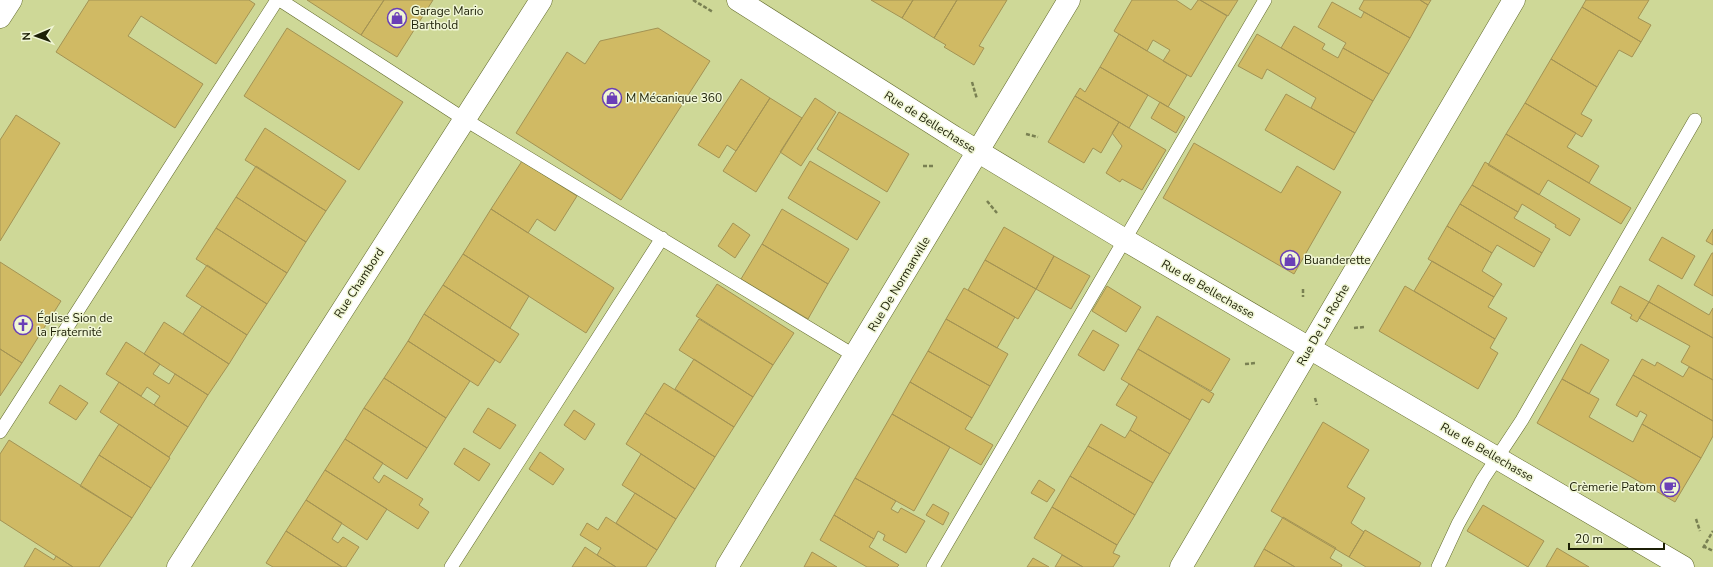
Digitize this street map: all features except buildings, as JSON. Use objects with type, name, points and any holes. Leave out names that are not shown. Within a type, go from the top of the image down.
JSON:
[{"type":"street","points":[[0,17],[11,0]]},
{"type":"street","name":"Rue Chambord","points":[[178,567],[464,118],[541,0]]},
{"type":"street","name":"Rue de Bellechasse","points":[[738,0],[978,152],[1309,349],[1683,567]]},
{"type":"street","name":"Rue De Normanville","points":[[727,567],[1069,0]]},
{"type":"street","name":"Rue De La Roche","points":[[1181,567],[1514,0]]},
{"type":"lane","points":[[0,432],[276,0]]},
{"type":"lane","points":[[280,0],[464,118],[855,356]]},
{"type":"lane","points":[[933,567],[1265,0]]},
{"type":"lane","points":[[1438,567],[1458,524],[1496,458],[1522,420],[1695,120]]},
{"type":"lane","points":[[451,567],[662,238]]},
{"type":"path","points":[[972,82],[978,101]]},
{"type":"path","points":[[1026,134],[1038,137]]},
{"type":"path","points":[[923,166],[934,166]]},
{"type":"path","points":[[987,201],[997,213]]},
{"type":"path","points":[[1303,289],[1303,298]]},
{"type":"path","points":[[1354,328],[1364,327]]},
{"type":"path","points":[[1245,364],[1256,364]]},
{"type":"path","points":[[1315,398],[1317,405]]},
{"type":"path","points":[[1696,519],[1700,531]]},
{"type":"place","name":"Garage Mario Barthold","points":[[397,18]]},
{"type":"place","name":"M Mécanique 360","points":[[612,98]]},
{"type":"place","name":"Buanderette","points":[[1290,260]]},
{"type":"place","name":"Église Sion de la Fraternité","points":[[23,325]]},
{"type":"place","name":"Crèmerie Patom","points":[[1670,487]]}]
